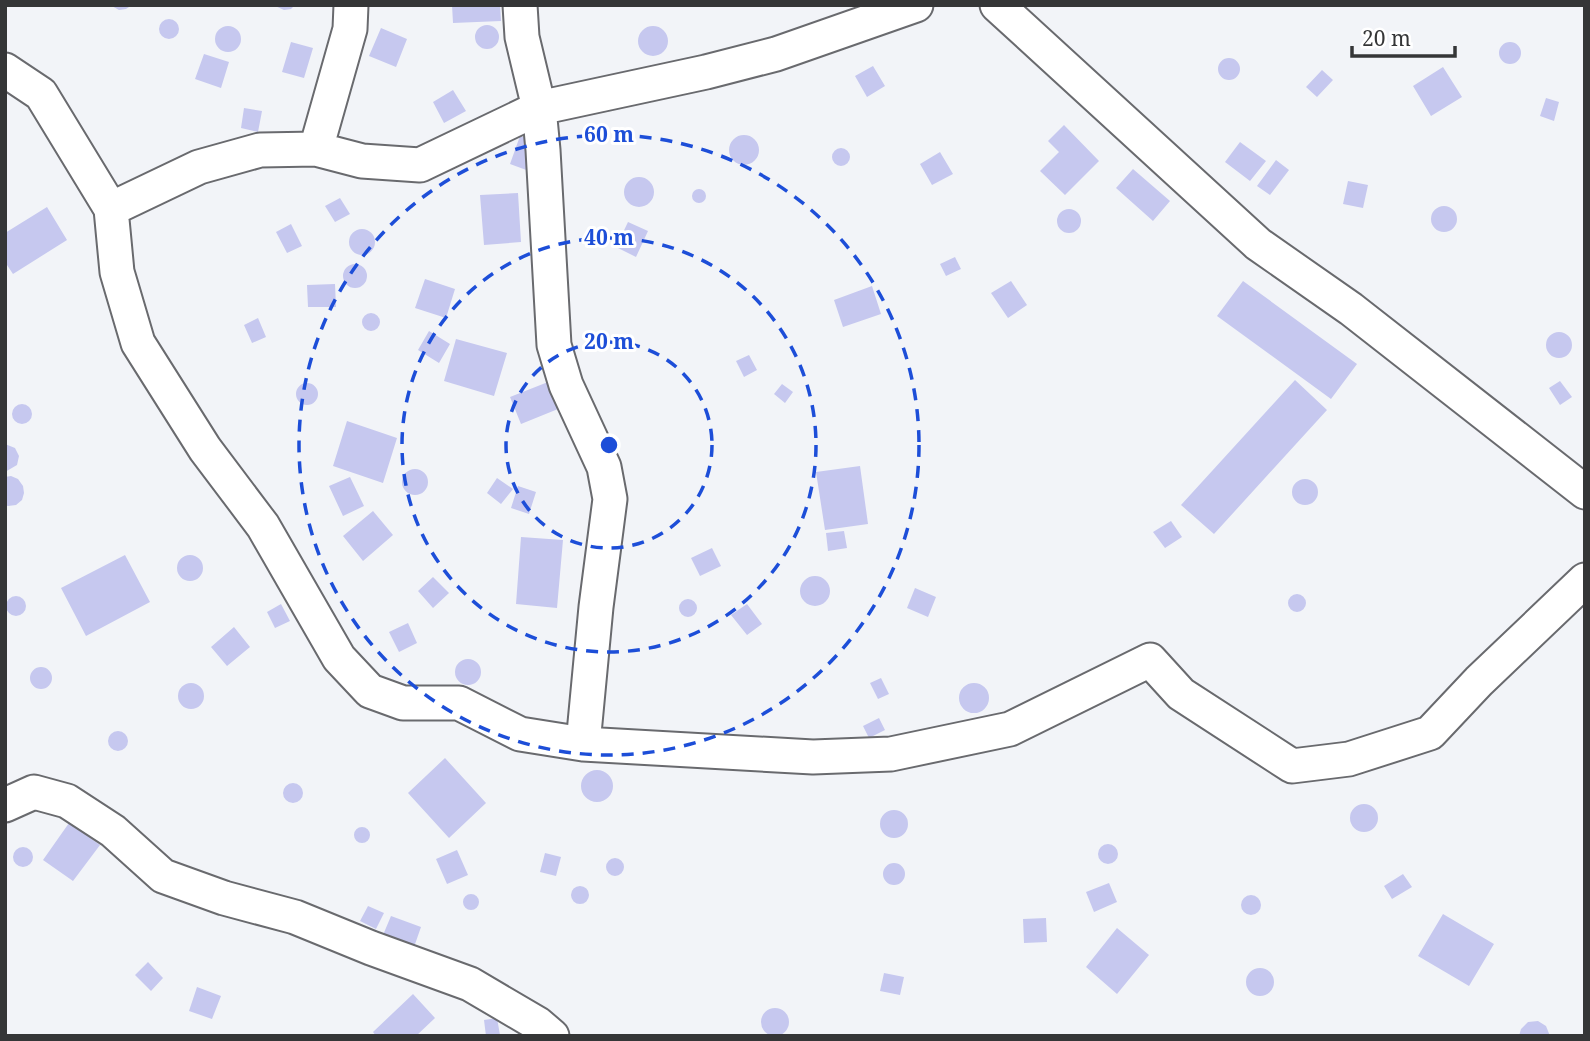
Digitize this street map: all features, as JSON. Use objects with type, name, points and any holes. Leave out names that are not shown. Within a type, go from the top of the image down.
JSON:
[{"type":"street","points":[[316,149],[350,29],[351,5]]},
{"type":"street","points":[[520,5],[522,37],[539,108],[554,345],[566,385],[604,467],[610,499],[583,744]]},
{"type":"street","points":[[111,209],[199,167],[260,150],[316,149],[362,161],[420,164],[539,108],[776,54],[916,5]]},
{"type":"street","points":[[997,5],[1258,244],[1351,309],[1585,492]]},
{"type":"street","points":[[5,70],[41,94],[111,209],[117,272],[138,343],[205,449],[262,526],[339,658],[370,691],[403,704],[458,703],[520,734],[583,744],[813,757],[891,754],[1010,729],[1150,660],[1181,694],[1292,766],[1349,759],[1430,733],[1479,681],[1585,580]]},
{"type":"street","points":[[5,805],[34,792],[67,801],[113,831],[163,876],[224,898],[295,917],[470,984],[538,1024],[552,1036]]},
{"type":"building","points":[[110,5],[132,5],[119,10]]},
{"type":"building","points":[[273,5],[295,5],[284,10]]},
{"type":"building","points":[[452,5],[500,5],[501,21],[453,23]]},
{"type":"building","points":[[169,19],[176,22],[179,29],[176,36],[169,39],[162,36],[159,29],[162,22]]},
{"type":"building","points":[[487,25],[495,29],[499,37],[495,45],[487,49],[479,45],[475,37],[479,29]]},
{"type":"building","points":[[228,26],[237,30],[241,39],[237,48],[228,52],[219,48],[215,39],[219,30]]},
{"type":"building","points":[[653,26],[664,30],[668,41],[664,52],[653,56],[642,52],[638,41],[642,30]]},
{"type":"building","points":[[381,28],[407,39],[396,67],[369,56]]},
{"type":"building","points":[[291,42],[313,48],[304,78],[282,72]]},
{"type":"building","points":[[1510,42],[1518,45],[1521,53],[1518,61],[1510,64],[1502,61],[1499,53],[1502,45]]},
{"type":"building","points":[[204,54],[229,62],[221,88],[195,79]]},
{"type":"building","points":[[1229,58],[1237,61],[1240,69],[1237,77],[1229,80],[1221,77],[1218,69],[1221,61]]},
{"type":"building","points":[[873,66],[885,86],[867,97],[855,76]]},
{"type":"building","points":[[1443,67],[1462,97],[1431,116],[1413,86]]},
{"type":"building","points":[[1322,70],[1333,80],[1317,97],[1306,87]]},
{"type":"building","points":[[453,90],[466,111],[444,123],[433,102]]},
{"type":"building","points":[[1546,98],[1559,102],[1554,121],[1540,116]]},
{"type":"building","points":[[244,108],[262,111],[258,132],[241,128]]},
{"type":"building","points":[[1064,125],[1099,161],[1065,195],[1040,171],[1059,152],[1048,141]]},
{"type":"building","points":[[744,135],[755,139],[759,150],[755,161],[744,165],[733,161],[729,150],[733,139]]},
{"type":"building","points":[[520,136],[540,143],[529,171],[510,164]]},
{"type":"building","points":[[1240,142],[1266,161],[1250,181],[1225,162]]},
{"type":"building","points":[[841,148],[847,151],[850,157],[847,163],[841,166],[835,163],[832,157],[835,151]]},
{"type":"building","points":[[940,152],[953,174],[932,185],[920,164]]},
{"type":"building","points":[[1276,160],[1289,170],[1270,195],[1257,186]]},
{"type":"building","points":[[1133,169],[1170,201],[1153,221],[1116,188]]},
{"type":"building","points":[[639,177],[650,181],[654,192],[650,203],[639,207],[628,203],[624,192],[628,181]]},
{"type":"building","points":[[1348,181],[1368,185],[1363,208],[1343,204]]},
{"type":"building","points":[[696,189],[702,189],[706,196],[702,203],[696,203],[692,199],[692,193]]},
{"type":"building","points":[[518,193],[521,242],[484,245],[480,195]]},
{"type":"building","points":[[340,198],[350,214],[335,222],[325,206]]},
{"type":"building","points":[[1444,206],[1453,210],[1457,219],[1453,228],[1444,232],[1435,228],[1431,219],[1435,210]]},
{"type":"building","points":[[47,207],[67,240],[13,274],[5,262],[5,233]]},
{"type":"building","points":[[1064,209],[1074,209],[1081,216],[1081,226],[1074,233],[1064,233],[1057,226],[1057,216]]},
{"type":"building","points":[[628,222],[648,231],[636,257],[616,247]]},
{"type":"building","points":[[291,224],[302,246],[287,253],[276,232]]},
{"type":"building","points":[[362,229],[371,233],[375,242],[371,251],[362,255],[353,251],[349,242],[353,233]]},
{"type":"building","points":[[955,257],[961,269],[946,276],[940,264]]},
{"type":"building","points":[[355,264],[364,267],[367,276],[364,285],[355,288],[346,285],[343,276],[346,267]]},
{"type":"building","points":[[425,279],[455,289],[446,318],[415,308]]},
{"type":"building","points":[[1011,281],[1027,305],[1008,318],[991,293]]},
{"type":"building","points":[[1243,281],[1357,364],[1331,399],[1217,316]]},
{"type":"building","points":[[335,284],[336,307],[308,307],[307,285]]},
{"type":"building","points":[[872,286],[881,314],[843,327],[834,300]]},
{"type":"building","points":[[371,313],[377,316],[380,322],[377,328],[371,331],[365,328],[362,322],[365,316]]},
{"type":"building","points":[[258,318],[266,337],[252,343],[244,325]]},
{"type":"building","points":[[429,331],[450,344],[439,363],[418,350]]},
{"type":"building","points":[[1559,332],[1568,336],[1572,345],[1568,354],[1559,358],[1550,354],[1546,345],[1550,336]]},
{"type":"building","points":[[456,339],[507,353],[494,396],[444,381]]},
{"type":"building","points":[[749,355],[757,370],[744,377],[736,361]]},
{"type":"building","points":[[1295,380],[1327,410],[1214,534],[1181,505]]},
{"type":"building","points":[[1560,381],[1572,397],[1560,405],[1549,388]]},
{"type":"building","points":[[548,382],[558,409],[521,424],[510,397]]},
{"type":"building","points":[[307,383],[317,390],[318,394],[311,404],[307,405],[297,398],[296,394],[303,384]]},
{"type":"building","points":[[782,384],[793,392],[785,403],[774,394]]},
{"type":"building","points":[[22,404],[29,407],[32,414],[29,421],[22,424],[15,421],[12,414],[15,407]]},
{"type":"building","points":[[347,421],[397,438],[383,483],[333,466]]},
{"type":"building","points":[[5,444],[15,448],[19,456],[17,465],[5,472]]},
{"type":"building","points":[[860,466],[868,524],[825,530],[816,472]]},
{"type":"building","points":[[415,469],[424,473],[428,482],[424,491],[415,495],[406,491],[402,482],[406,473]]},
{"type":"building","points":[[5,477],[18,479],[24,493],[22,500],[16,505],[8,506],[5,505]]},
{"type":"building","points":[[350,477],[364,506],[343,516],[329,486]]},
{"type":"building","points":[[497,478],[513,489],[501,504],[487,493]]},
{"type":"building","points":[[1305,479],[1314,483],[1318,492],[1314,501],[1305,505],[1296,501],[1292,492],[1296,483]]},
{"type":"building","points":[[518,486],[536,492],[529,514],[511,508]]},
{"type":"building","points":[[373,511],[393,535],[363,561],[343,536]]},
{"type":"building","points":[[1171,521],[1182,537],[1165,548],[1153,532]]},
{"type":"building","points":[[844,531],[847,548],[828,551],[826,533]]},
{"type":"building","points":[[521,537],[563,540],[557,608],[516,604]]},
{"type":"building","points":[[712,548],[721,566],[700,576],[691,558]]},
{"type":"building","points":[[125,555],[150,602],[86,636],[61,588]]},
{"type":"building","points":[[190,555],[199,559],[203,568],[199,577],[190,581],[181,577],[177,568],[181,559]]},
{"type":"building","points":[[815,576],[826,580],[830,591],[826,602],[815,606],[804,602],[800,591],[804,580]]},
{"type":"building","points":[[433,577],[449,593],[433,608],[418,591]]},
{"type":"building","points":[[915,588],[936,597],[928,617],[907,608]]},
{"type":"building","points":[[1297,594],[1303,597],[1306,603],[1303,609],[1297,612],[1291,609],[1288,603],[1291,597]]},
{"type":"building","points":[[16,596],[23,599],[26,606],[23,613],[16,616],[9,613],[6,606],[9,599]]},
{"type":"building","points":[[688,599],[694,602],[697,608],[694,614],[688,617],[682,614],[679,608],[682,602]]},
{"type":"building","points":[[281,604],[290,621],[275,628],[267,612]]},
{"type":"building","points":[[747,604],[762,624],[747,635],[731,615]]},
{"type":"building","points":[[408,623],[417,643],[399,652],[389,632]]},
{"type":"building","points":[[234,627],[250,647],[227,666],[211,647]]},
{"type":"building","points":[[468,659],[477,663],[481,672],[477,681],[468,685],[459,681],[455,672],[459,663]]},
{"type":"building","points":[[41,667],[51,674],[52,678],[45,688],[41,689],[31,682],[30,678],[37,668]]},
{"type":"building","points":[[881,678],[889,694],[878,699],[870,683]]},
{"type":"building","points":[[191,683],[200,687],[204,696],[200,705],[191,709],[182,705],[178,696],[182,687]]},
{"type":"building","points":[[974,683],[985,687],[989,698],[985,709],[974,713],[963,709],[959,698],[963,687]]},
{"type":"building","points":[[879,718],[885,730],[869,738],[863,726]]},
{"type":"building","points":[[118,731],[125,734],[128,741],[125,748],[118,751],[111,748],[108,741],[111,734]]},
{"type":"building","points":[[445,758],[486,803],[449,838],[408,793]]},
{"type":"building","points":[[597,770],[608,775],[613,786],[608,797],[597,802],[586,797],[581,786],[586,775]]},
{"type":"building","points":[[293,783],[300,786],[303,793],[300,800],[293,803],[286,800],[283,793],[286,786]]},
{"type":"building","points":[[1364,804],[1374,808],[1378,818],[1374,828],[1364,832],[1354,828],[1350,818],[1354,808]]},
{"type":"building","points":[[894,810],[904,814],[908,824],[904,834],[894,838],[884,834],[880,824],[884,814]]},
{"type":"building","points":[[69,823],[100,845],[73,881],[43,860]]},
{"type":"building","points":[[359,827],[365,827],[370,835],[368,841],[359,843],[354,838],[354,832]]},
{"type":"building","points":[[1108,844],[1115,847],[1118,854],[1115,861],[1108,864],[1101,861],[1098,854],[1101,847]]},
{"type":"building","points":[[19,847],[27,847],[33,857],[27,867],[19,867],[13,861],[13,853]]},
{"type":"building","points":[[457,850],[468,875],[447,884],[436,859]]},
{"type":"building","points":[[545,853],[561,857],[556,876],[540,872]]},
{"type":"building","points":[[615,858],[623,863],[624,867],[619,875],[615,876],[607,871],[606,867],[611,859]]},
{"type":"building","points":[[894,863],[902,866],[905,874],[902,882],[894,885],[886,882],[883,874],[886,866]]},
{"type":"building","points":[[1403,874],[1412,887],[1392,899],[1384,886]]},
{"type":"building","points":[[1109,883],[1117,902],[1094,912],[1086,892]]},
{"type":"building","points":[[580,886],[588,891],[589,895],[584,903],[580,904],[572,899],[571,895],[576,887]]},
{"type":"building","points":[[468,894],[474,894],[479,902],[477,908],[468,910],[463,905],[463,899]]},
{"type":"building","points":[[1251,895],[1258,898],[1261,905],[1258,912],[1251,915],[1244,912],[1241,905],[1244,898]]},
{"type":"building","points":[[368,906],[384,913],[376,929],[360,921]]},
{"type":"building","points":[[1443,914],[1494,944],[1469,986],[1418,956]]},
{"type":"building","points":[[391,916],[421,927],[414,947],[383,935]]},
{"type":"building","points":[[1046,918],[1047,942],[1024,943],[1023,919]]},
{"type":"building","points":[[1117,928],[1149,955],[1117,994],[1086,967]]},
{"type":"building","points":[[148,962],[163,978],[151,991],[135,975]]},
{"type":"building","points":[[1260,968],[1270,972],[1274,982],[1270,992],[1260,996],[1250,992],[1246,982],[1250,972]]},
{"type":"building","points":[[884,973],[904,977],[900,995],[880,991]]},
{"type":"building","points":[[197,987],[221,996],[212,1019],[189,1011]]},
{"type":"building","points":[[413,994],[435,1018],[416,1036],[376,1036],[373,1032]]},
{"type":"building","points":[[775,1008],[785,1012],[789,1022],[785,1032],[775,1036],[765,1032],[761,1022],[765,1012]]},
{"type":"building","points":[[497,1018],[500,1035],[486,1036],[484,1020]]},
{"type":"building","points":[[1538,1021],[1546,1026],[1550,1036],[1519,1036],[1521,1029],[1528,1022]]}]
